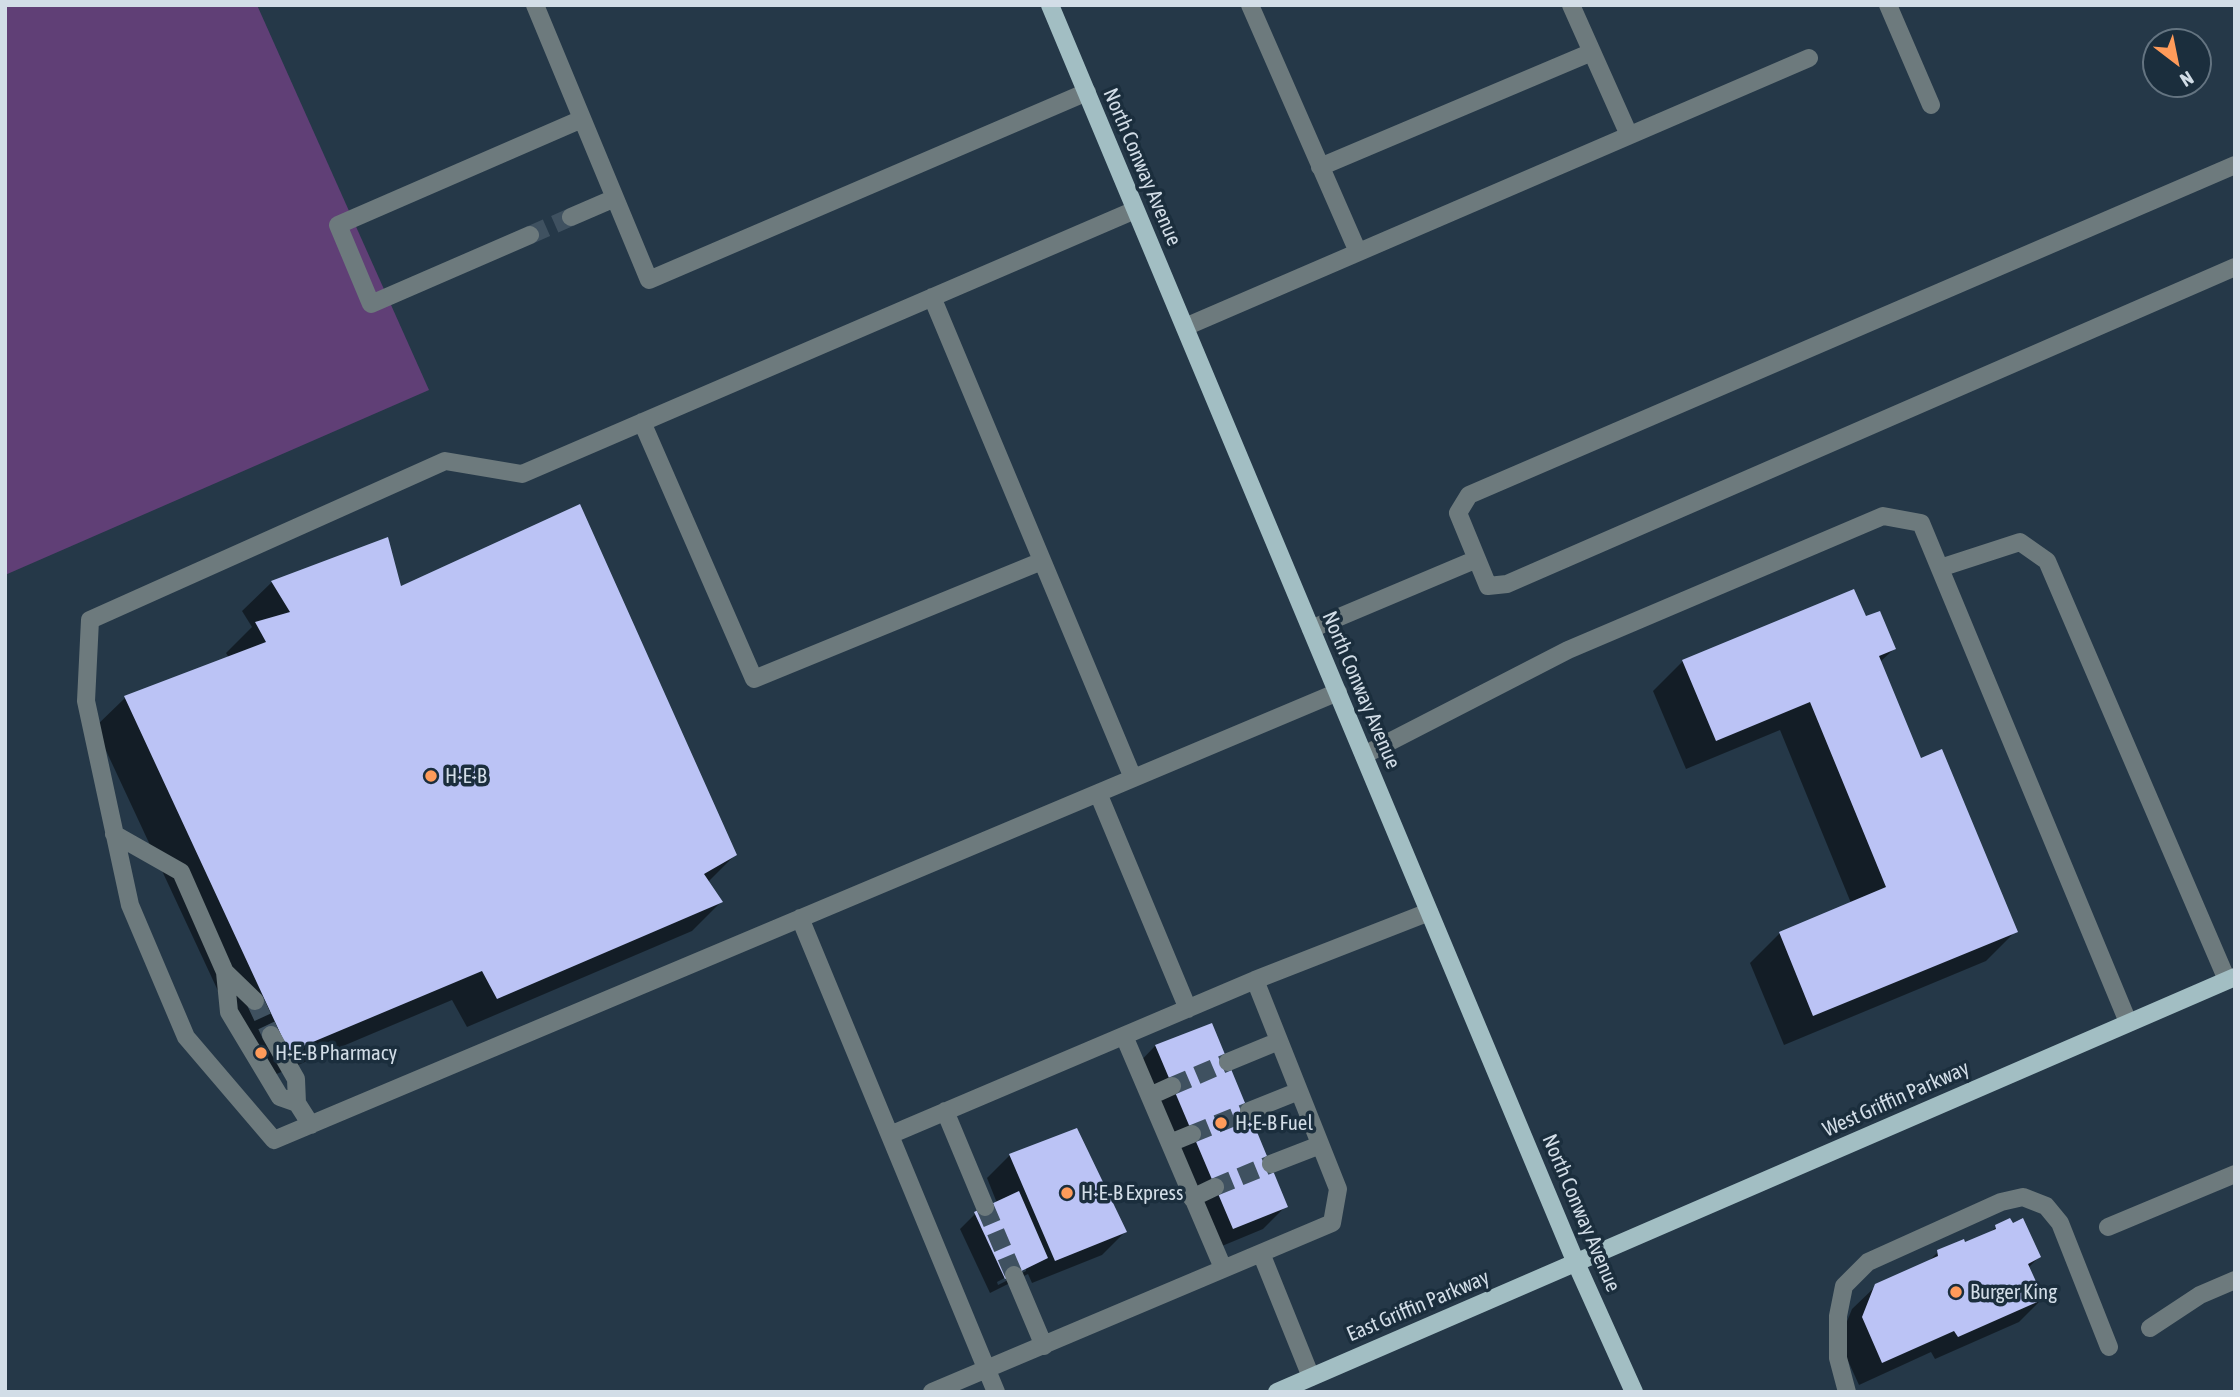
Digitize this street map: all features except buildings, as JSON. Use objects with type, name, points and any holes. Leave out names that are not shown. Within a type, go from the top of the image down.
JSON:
[{"type":"main road","name":"North Conway Avenue","points":[[1050,5],[1576,1263],[1634,1392]]},
{"type":"main road","name":"West Griffin Parkway","points":[[1576,1263],[2231,978]]},
{"type":"main road","name":"East Griffin Parkway","points":[[1277,1392],[1576,1263]]},
{"type":"street","points":[[536,5],[649,280],[1087,92]]},
{"type":"street","points":[[1250,5],[1358,252]]},
{"type":"street","points":[[1572,5],[1629,135]]},
{"type":"street","points":[[1888,5],[1931,104]]},
{"type":"street","points":[[1320,167],[1592,52]]},
{"type":"street","points":[[1185,327],[1810,58]]},
{"type":"street","points":[[530,235],[372,304],[338,225],[582,119]]},
{"type":"street","points":[[2235,166],[1469,495],[1458,513],[1488,586],[1507,584],[2235,267]]},
{"type":"street","points":[[572,217],[615,198]]},
{"type":"street","points":[[1135,210],[522,474],[445,461],[90,620],[86,701],[130,905],[186,1037],[274,1140],[1338,692]]},
{"type":"street","points":[[932,297],[1133,778]]},
{"type":"street","points":[[642,422],[754,679],[1042,561]]},
{"type":"street","points":[[1364,755],[1568,650],[1883,516],[1921,523],[2128,1023]]},
{"type":"street","points":[[1940,568],[2020,542],[2047,561],[2231,978]]},
{"type":"street","points":[[1311,629],[1477,559]]},
{"type":"street","points":[[1098,793],[1188,1009]]},
{"type":"street","points":[[114,834],[181,872],[225,972],[229,1012],[280,1097],[298,1103]]},
{"type":"street","points":[[890,1135],[1255,980],[1429,912]]},
{"type":"street","points":[[800,918],[996,1392]]},
{"type":"street","points":[[225,972],[255,1001]]},
{"type":"street","points":[[932,1392],[1332,1223],[1338,1189],[1255,980]]},
{"type":"street","points":[[271,1035],[296,1079],[298,1103],[311,1125]]},
{"type":"street","points":[[1124,1036],[1223,1268]]},
{"type":"street","points":[[1228,1062],[1279,1041]]},
{"type":"street","points":[[1150,1096],[1172,1086]]},
{"type":"street","points":[[1249,1111],[1299,1091]]},
{"type":"street","points":[[945,1111],[985,1207]]},
{"type":"street","points":[[1170,1143],[1192,1134]]},
{"type":"street","points":[[1271,1164],[1320,1145]]},
{"type":"street","points":[[2108,1227],[2235,1174]]},
{"type":"street","points":[[1192,1198],[1215,1187]]},
{"type":"street","points":[[1847,1392],[1838,1358],[1838,1316],[1844,1286],[1868,1262],[2001,1202],[2023,1197],[2046,1206],[2060,1223],[2109,1346]]},
{"type":"street","points":[[1261,1253],[1311,1377]]},
{"type":"street","points":[[1014,1275],[1044,1346]]},
{"type":"street","points":[[2150,1328],[2200,1295],[2235,1280]]},
{"type":"shaded area","points":[[5,5],[257,5],[429,390],[5,575]]},
{"type":"tunnel","points":[[530,235],[571,217]]},
{"type":"tunnel","points":[[255,1001],[271,1035]]},
{"type":"tunnel","points":[[1172,1086],[1228,1062]]},
{"type":"tunnel","points":[[1192,1134],[1249,1111]]},
{"type":"tunnel","points":[[1215,1187],[1271,1164]]},
{"type":"tunnel","points":[[985,1207],[1014,1275]]},
{"type":"place","name":"H-E-B","points":[[431,776]]},
{"type":"place","name":"H-E-B Pharmacy","points":[[261,1053]]},
{"type":"place","name":"H-E-B Fuel","points":[[1221,1123]]},
{"type":"place","name":"H-E-B Express","points":[[1067,1193]]},
{"type":"place","name":"Burger King","points":[[1956,1292]]}]
